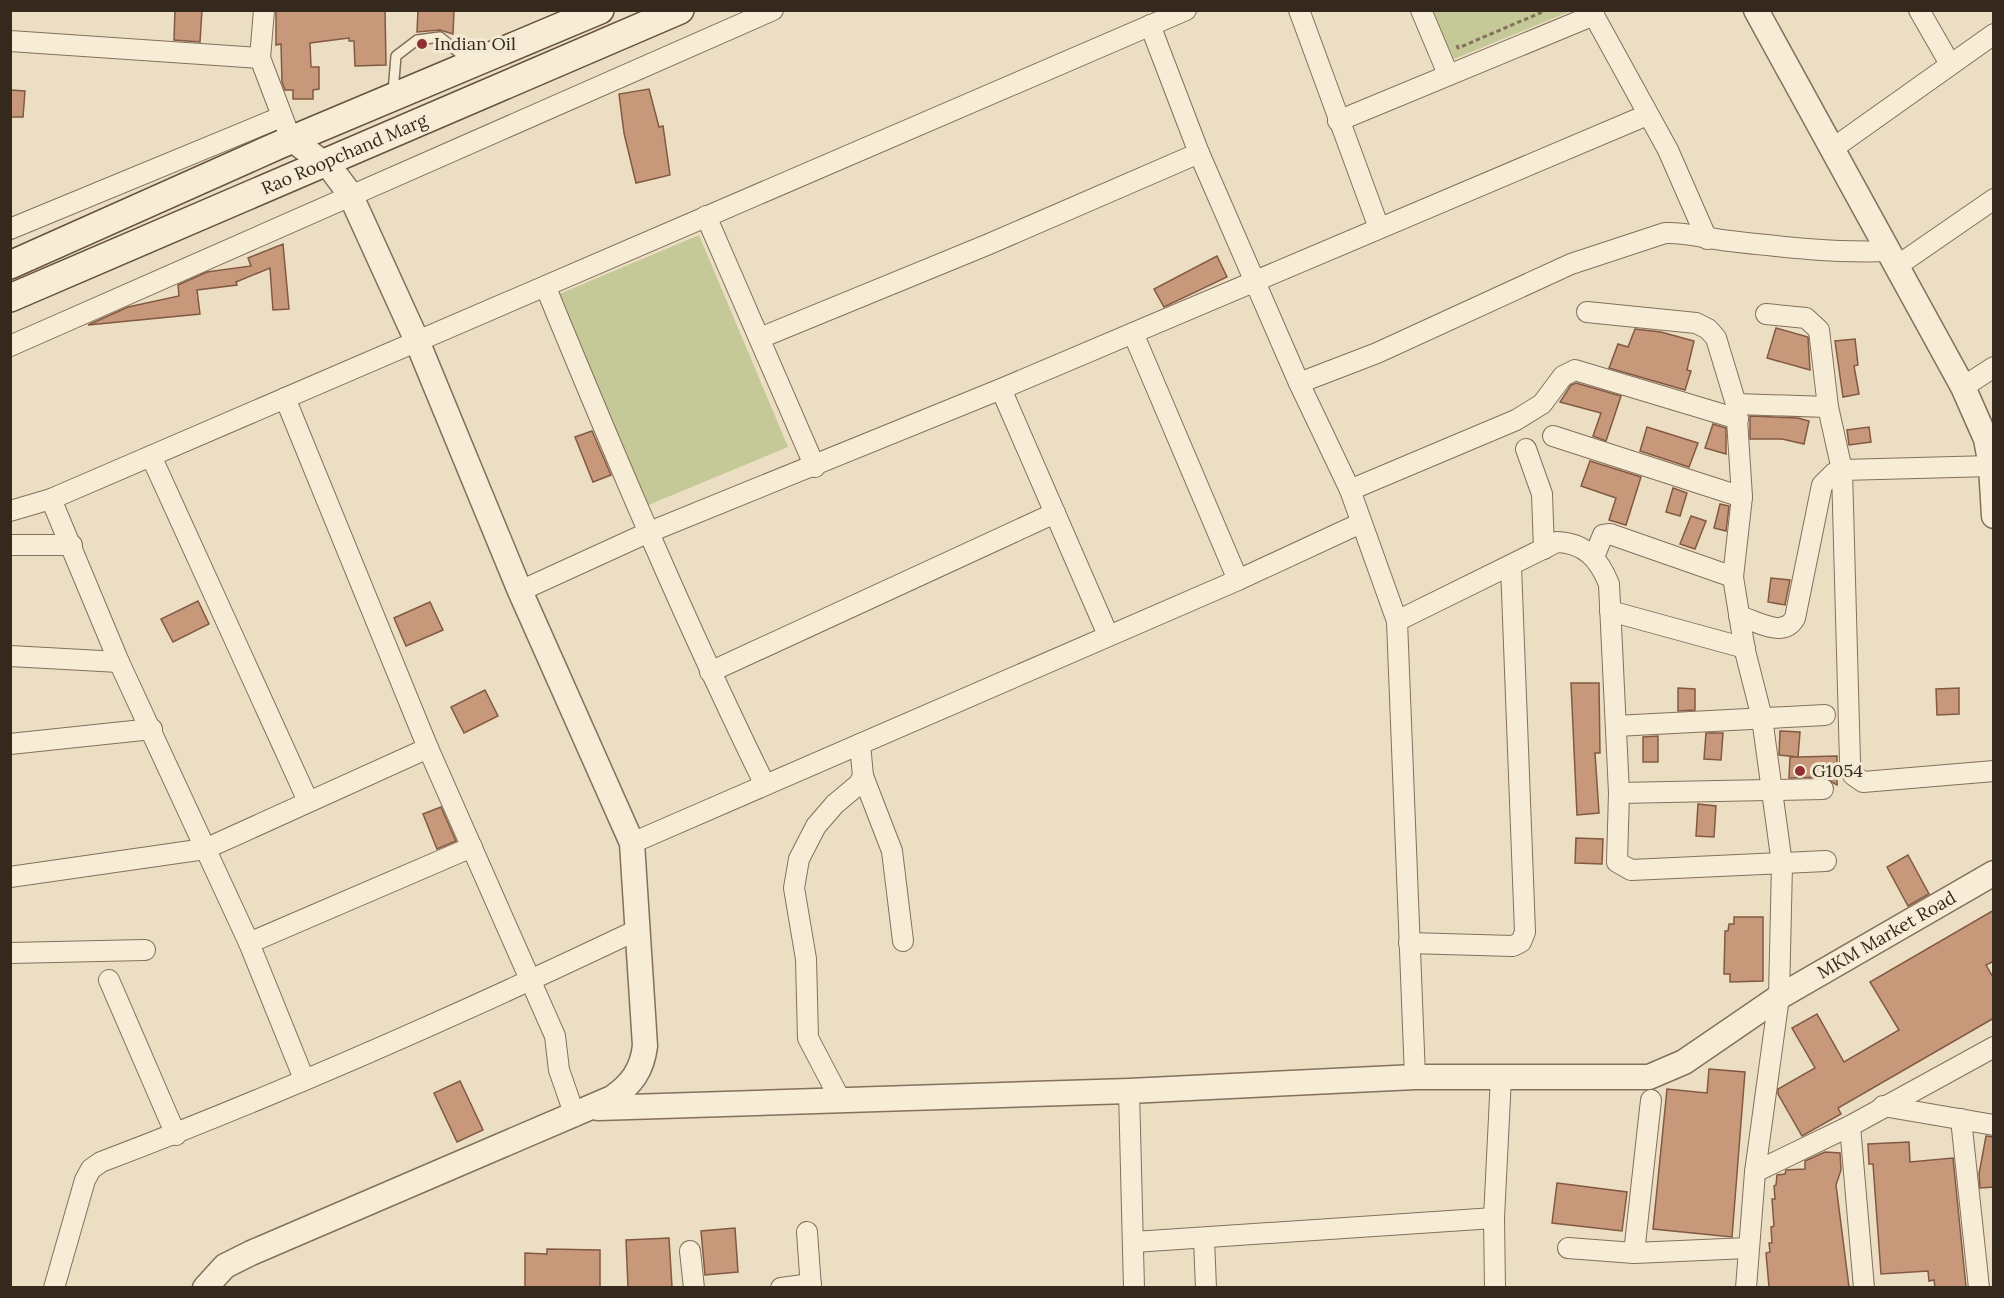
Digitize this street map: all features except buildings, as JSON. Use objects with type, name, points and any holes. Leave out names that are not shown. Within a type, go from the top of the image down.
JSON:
[{"type":"main road","name":"Rao Roopchand Marg","points":[[10,265],[287,129],[393,98],[600,10]]},
{"type":"main road","name":"Rao Roopchand Marg","points":[[10,298],[680,10]]},
{"type":"street","points":[[205,1287],[225,1266],[251,1253],[585,1112],[627,1087],[643,1064],[645,1046],[632,843],[520,591],[417,341],[350,194],[332,170],[287,129],[260,58],[264,10]]},
{"type":"street","points":[[10,346],[350,194],[773,10]]},
{"type":"street","points":[[10,511],[51,499],[417,341],[546,288],[706,216],[1186,10]]},
{"type":"street","points":[[1299,10],[1379,228]]},
{"type":"street","points":[[1420,10],[1448,74]]},
{"type":"street","points":[[1756,10],[1963,387],[1986,439],[1991,466],[1994,516]]},
{"type":"street","points":[[1919,10],[1950,64]]},
{"type":"street","points":[[1338,121],[1592,13],[1668,150],[1707,239]]},
{"type":"street","points":[[1150,26],[1199,153],[1256,279],[1299,383],[1350,490],[1397,621],[1414,1077]]},
{"type":"street","points":[[1832,149],[1994,34]]},
{"type":"street","points":[[10,40],[260,58]]},
{"type":"street","points":[[520,591],[647,533],[815,467],[1647,115]]},
{"type":"street","points":[[10,229],[287,129]]},
{"type":"street","points":[[760,338],[989,244],[1199,153]]},
{"type":"street","points":[[1299,383],[1377,353],[1571,264],[1665,233],[1680,232],[1707,239],[1892,259],[1994,199]]},
{"type":"street","points":[[706,216],[815,467]]},
{"type":"street","points":[[546,288],[647,533],[710,672],[765,785]]},
{"type":"street","points":[[1587,312],[1696,323],[1708,329],[1716,338],[1737,412],[1742,497],[1733,577],[1745,648],[1762,718],[1782,864],[1779,997],[1755,1172],[1746,1287]]},
{"type":"street","points":[[1766,314],[1806,318],[1819,330],[1828,407],[1842,470],[1850,762],[1853,776],[1863,782],[1994,771]]},
{"type":"street","points":[[1133,333],[1238,580]]},
{"type":"street","points":[[1963,387],[1994,367]]},
{"type":"street","points":[[1350,490],[1523,416],[1542,404],[1563,375],[1575,370],[1737,412],[1828,407]]},
{"type":"street","points":[[1001,389],[1108,634]]},
{"type":"street","points":[[285,398],[428,748],[555,1036],[560,1070],[585,1112]]},
{"type":"street","points":[[1553,436],[1742,497]]},
{"type":"street","points":[[1526,449],[1542,494],[1544,549]]},
{"type":"street","points":[[151,456],[308,801]]},
{"type":"street","points":[[1739,616],[1769,627],[1783,629],[1791,625],[1795,618],[1822,486],[1834,473],[1842,470],[1991,466]]},
{"type":"street","points":[[51,499],[119,662],[152,729],[249,943],[304,1078]]},
{"type":"street","points":[[710,672],[1055,513]]},
{"type":"street","points":[[632,843],[1108,634],[1238,580],[1361,523]]},
{"type":"street","points":[[1594,557],[1603,535],[1610,534],[1733,577]]},
{"type":"street","points":[[1397,621],[1557,542],[1570,542],[1594,557],[1609,584],[1619,793],[1617,862],[1623,868],[1631,870],[1826,861]]},
{"type":"street","points":[[10,545],[72,545]]},
{"type":"street","points":[[1409,943],[1513,945],[1521,942],[1525,932],[1511,566]]},
{"type":"street","points":[[1610,611],[1745,648]]},
{"type":"street","points":[[10,656],[119,662]]},
{"type":"street","points":[[1616,726],[1826,715]]},
{"type":"street","points":[[10,744],[152,729]]},
{"type":"street","points":[[860,744],[862,776],[892,851],[903,940]]},
{"type":"street","points":[[10,878],[205,849],[428,748]]},
{"type":"street","points":[[841,1101],[808,1038],[806,959],[794,888],[799,859],[816,826],[835,804],[859,784],[862,776]]},
{"type":"street","points":[[1619,793],[1824,789]]},
{"type":"street","points":[[249,943],[472,847]]},
{"type":"street","name":"MKM Market Road","points":[[585,1112],[1414,1077],[1659,1075],[1684,1062],[1779,997],[1883,940],[1994,873]]},
{"type":"street","points":[[54,1287],[85,1180],[91,1169],[101,1162],[176,1135],[530,981],[639,929]]},
{"type":"street","points":[[10,953],[145,950]]},
{"type":"street","points":[[109,980],[176,1135]]},
{"type":"street","points":[[1755,1172],[1850,1126],[1994,1047]]},
{"type":"street","points":[[1495,1287],[1494,1218],[1501,1077]]},
{"type":"street","points":[[1129,1090],[1134,1287]]},
{"type":"street","points":[[1634,1253],[1651,1100]]},
{"type":"street","points":[[1883,1106],[1994,1125]]},
{"type":"street","points":[[1961,1119],[1979,1287]]},
{"type":"street","points":[[1850,1126],[1864,1287]]},
{"type":"street","points":[[1134,1242],[1494,1218]]},
{"type":"street","points":[[781,1287],[811,1286],[807,1232]]},
{"type":"street","points":[[1204,1239],[1206,1287]]},
{"type":"street","points":[[1568,1248],[1634,1253],[1748,1248]]},
{"type":"street","points":[[690,1251],[694,1287]]},
{"type":"lane","points":[[393,98],[396,56],[417,40],[440,37],[472,63]]},
{"type":"path","points":[[1458,48],[1547,10]]},
{"type":"green space","points":[[1432,11],[1571,11],[1454,59]]},
{"type":"green space","points":[[699,235],[788,447],[646,506],[557,295]]},
{"type":"place","name":"Indian Oil","points":[[422,44]]},
{"type":"place","name":"G1054","points":[[1800,771]]}]
